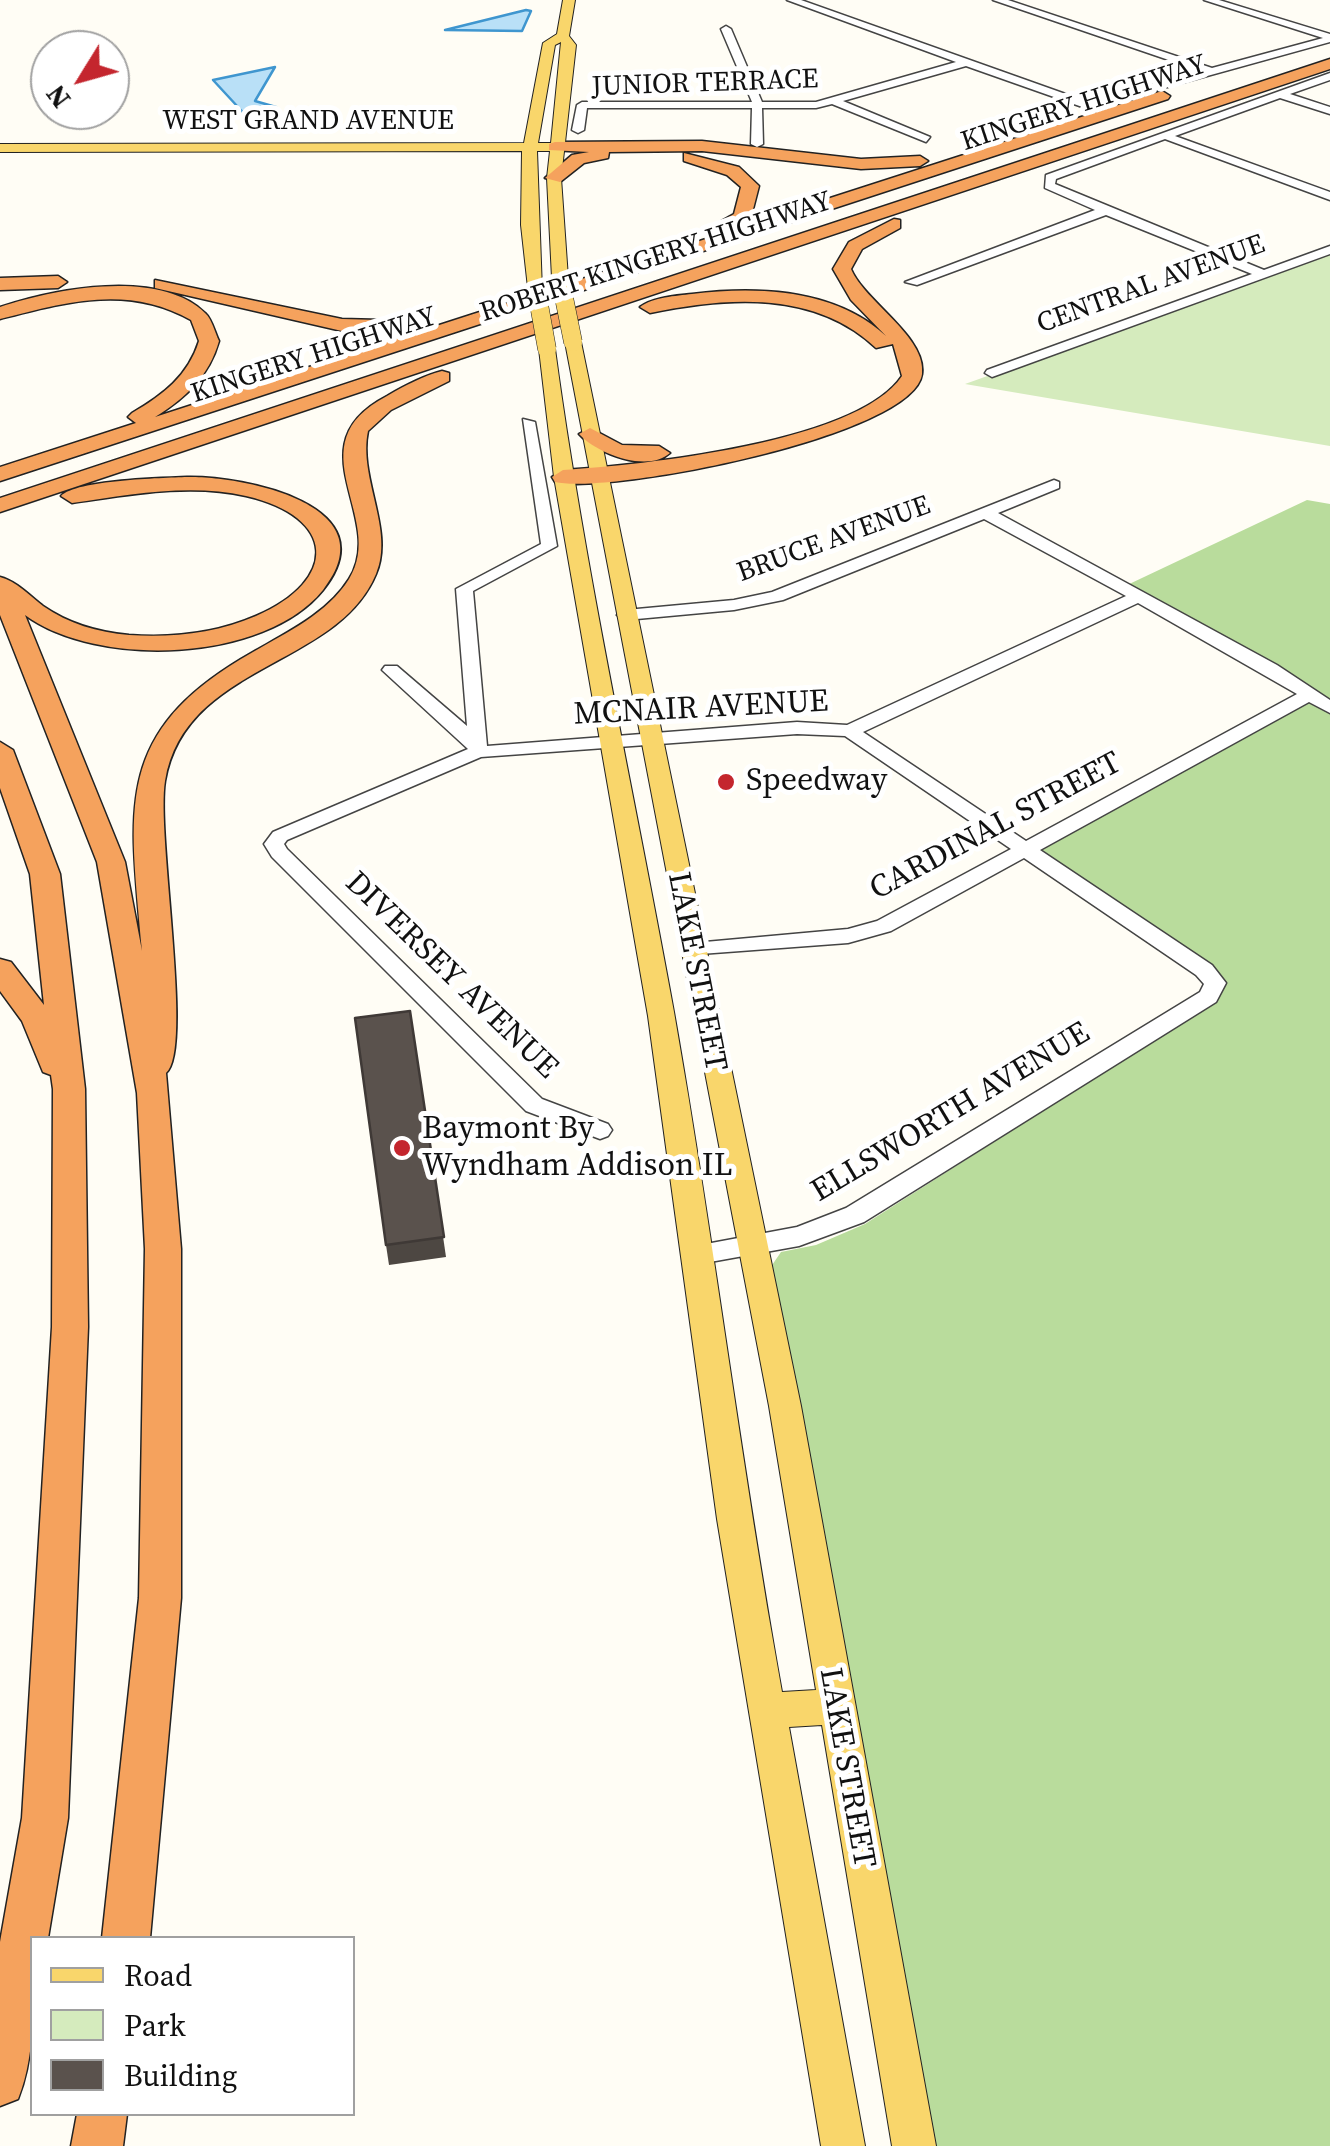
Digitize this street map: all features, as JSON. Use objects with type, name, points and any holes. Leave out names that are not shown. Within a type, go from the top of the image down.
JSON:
[{"type":"highway","points":[[554,178],[568,163],[599,150],[702,146],[890,164],[953,155],[1096,110],[1328,62]]},
{"type":"highway","points":[[564,476],[824,434],[859,421],[902,396],[912,376],[906,350],[844,278],[846,257],[884,228],[1049,172],[1328,62]]},
{"type":"highway","name":"KINGERY HIGHWAY","points":[[0,488],[1328,62]]},
{"type":"highway","name":"ROBERT KINGERY HIGHWAY","points":[[0,505],[1328,62]]},
{"type":"highway","points":[[0,473],[590,282],[1096,110]]},
{"type":"highway","points":[[556,145],[711,162],[732,171],[750,186],[742,218],[729,226],[590,282]]},
{"type":"highway","points":[[0,520],[1049,172]]},
{"type":"highway","points":[[0,284],[155,283],[365,328],[405,328],[482,317]]},
{"type":"highway","points":[[0,313],[69,295],[131,294],[189,310],[204,322],[209,341],[192,377],[159,406],[101,435],[0,473]]},
{"type":"highway","points":[[592,322],[684,300],[770,298],[852,320],[878,338],[892,357],[892,377],[874,396],[843,415],[668,453],[596,473]]},
{"type":"highway","points":[[153,1093],[163,1030],[144,812],[148,785],[163,744],[204,694],[323,616],[360,582],[370,545],[352,455],[359,427],[390,401],[498,352]]},
{"type":"highway","points":[[590,434],[617,451],[668,453]]},
{"type":"highway","points":[[0,584],[37,614],[72,632],[120,642],[175,642],[238,630],[285,610],[314,587],[328,558],[329,546],[318,522],[294,503],[258,491],[184,484],[66,497]]},
{"type":"highway","points":[[0,584],[111,862],[153,1093],[164,1288],[160,1598],[126,1936]]},
{"type":"highway","points":[[0,750],[44,874],[70,1104],[70,1327],[45,1818],[0,2081]]},
{"type":"highway","points":[[0,969],[37,1018],[70,1104]]},
{"type":"highway","points":[[97,2146],[102,2116]]},
{"type":"main road","name":"LAKE STREET","points":[[569,0],[563,36],[570,45],[554,178],[560,278],[596,473],[654,739],[750,1246],[786,1406],[914,2146]]},
{"type":"main road","name":"LAKE STREET","points":[[563,36],[550,43],[529,150],[528,225],[536,288],[564,476],[614,742],[698,1254],[734,1519],[844,2139]]},
{"type":"main road","points":[[492,147],[514,140],[534,125]]},
{"type":"main road","name":"WEST GRAND AVENUE","points":[[0,151],[529,150],[556,145]]},
{"type":"main road","name":"WEST GRAND AVENUE","points":[[0,151],[492,147],[529,150]]},
{"type":"main road","points":[[767,1711],[835,1706]]},
{"type":"street","points":[[792,0],[1096,110],[1330,38]]},
{"type":"street","points":[[998,0],[1213,72]]},
{"type":"street","points":[[1208,0],[1330,38]]},
{"type":"street","points":[[726,29],[757,98],[757,144]]},
{"type":"street","points":[[1263,274],[1060,192],[1049,185],[1049,172],[1280,94],[1328,62]]},
{"type":"street","name":"JUNIOR TERRACE","points":[[578,130],[582,105],[756,107],[835,101],[964,63]]},
{"type":"street","points":[[1280,94],[1330,111]]},
{"type":"street","points":[[835,101],[926,139]]},
{"type":"street","points":[[1163,135],[1330,196]]},
{"type":"street","points":[[912,282],[1105,210]]},
{"type":"street","name":"CENTRAL AVENUE","points":[[992,373],[1330,250]]},
{"type":"street","points":[[478,749],[464,588],[548,546],[528,422]]},
{"type":"street","name":"BRUCE AVENUE","points":[[626,614],[762,600],[1054,485]]},
{"type":"street","points":[[986,513],[1270,669],[1330,708]]},
{"type":"street","name":"MCNAIR AVENUE","points":[[274,844],[303,825],[478,749],[797,728],[850,732],[1138,597]]},
{"type":"street","points":[[390,670],[478,749]]},
{"type":"street","name":"CARDINAL STREET","points":[[694,950],[848,936],[884,926],[1307,696]]},
{"type":"street","points":[[850,732],[1025,849]]},
{"type":"street","name":"DIVERSEY AVENUE","points":[[274,844],[534,1106],[600,1130]]},
{"type":"street","name":"ELLSWORTH AVENUE","points":[[698,1254],[799,1236],[855,1215],[1208,996],[1216,983],[1204,970],[1025,849]]},
{"type":"green space","points":[[1330,254],[1330,446],[965,384]]},
{"type":"green space","points":[[1307,500],[1330,504],[1330,2146],[935,2146],[768,1271],[781,1252],[816,1245],[865,1224],[1215,1001],[1223,984],[1036,851],[1308,699],[1125,586]]},
{"type":"water","points":[[526,10],[531,11],[522,31],[445,30]]},
{"type":"water","points":[[275,67],[255,101],[276,107],[267,123],[250,120],[213,80]]},
{"type":"building","name":"Baymont By Wyndham Addison IL","points":[[410,1011],[444,1237],[386,1245],[355,1018]]},
{"type":"place","name":"Speedway","points":[[726,782]]},
{"type":"place","name":"Baymont By Wyndham Addison IL","points":[[402,1148]]}]
